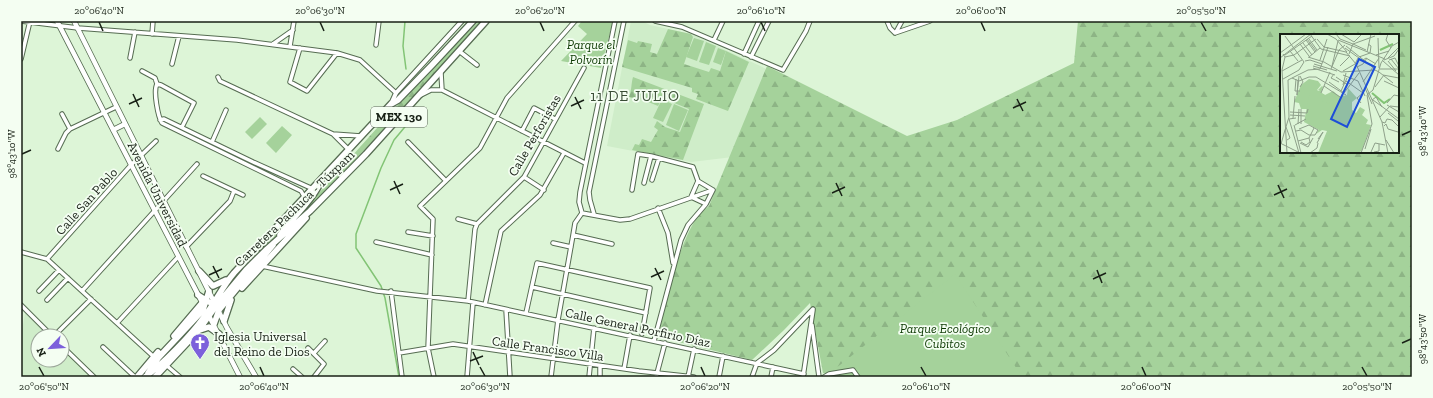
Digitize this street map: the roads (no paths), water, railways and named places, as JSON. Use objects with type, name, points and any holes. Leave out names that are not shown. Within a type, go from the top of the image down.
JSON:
[{"type":"main road","name":"Avenida Universidad","points":[[74,21],[208,291]]},
{"type":"main road","name":"Carretera Pachuca - Túxpam","points":[[211,307],[230,278],[391,104],[398,100],[472,21]]},
{"type":"main road","points":[[475,32],[482,21]]},
{"type":"main road","name":"Carretera Pachuca - Túxpam","points":[[211,307],[276,241],[310,211],[419,96],[486,21]]},
{"type":"main road","name":"Avenida Universidad","points":[[58,23],[198,295]]},
{"type":"main road","points":[[113,130],[125,124]]},
{"type":"main road","points":[[276,241],[290,221],[313,197],[324,178]]},
{"type":"main road","points":[[224,321],[230,301],[304,221],[310,211]]},
{"type":"main road","points":[[199,271],[212,286],[230,278]]},
{"type":"main road","points":[[208,291],[215,326],[240,377]]},
{"type":"main road","points":[[198,295],[204,296],[208,291]]},
{"type":"main road","points":[[198,295],[224,321],[256,377]]},
{"type":"main road","points":[[136,377],[154,357],[211,307]]},
{"type":"main road","name":"MEX 130","points":[[155,377],[199,330],[211,307]]},
{"type":"main road","name":"MEX 130","points":[[145,377],[163,361],[205,316],[211,307]]},
{"type":"main road","points":[[215,326],[218,322],[224,321]]},
{"type":"main road","points":[[199,330],[209,327],[218,334]]},
{"type":"street","points":[[21,21],[58,23],[78,28],[273,44],[337,53],[360,60],[396,93]]},
{"type":"street","points":[[152,34],[153,21]]},
{"type":"street","points":[[290,46],[294,21]]},
{"type":"street","points":[[376,45],[378,21]]},
{"type":"street","name":"Carretera Pachuca - Túxpam","points":[[391,104],[396,93],[462,21]]},
{"type":"street","points":[[434,377],[428,348],[433,219],[420,206],[480,148],[510,94],[575,21]]},
{"type":"street","points":[[550,377],[554,358],[562,295],[573,235],[576,223],[582,213],[580,192],[585,163],[615,21]]},
{"type":"street","points":[[594,214],[590,200],[590,192],[624,21]]},
{"type":"street","points":[[655,21],[682,27],[783,70],[801,40],[810,21]]},
{"type":"street","points":[[714,40],[723,21]]},
{"type":"street","points":[[744,54],[759,21]]},
{"type":"street","points":[[751,57],[769,21]]},
{"type":"street","points":[[887,21],[890,28],[895,33]]},
{"type":"street","points":[[895,33],[902,21]]},
{"type":"street","points":[[895,33],[930,21]]},
{"type":"street","points":[[21,59],[30,22]]},
{"type":"street","points":[[273,44],[293,30]]},
{"type":"street","points":[[130,58],[135,32]]},
{"type":"street","points":[[172,64],[179,36]]},
{"type":"street","points":[[300,48],[290,82],[307,90],[337,53]]},
{"type":"street","points":[[459,51],[477,65]]},
{"type":"street","name":"Calle Perforistas","points":[[477,224],[524,177],[542,141],[584,68]]},
{"type":"street","points":[[441,70],[442,90]]},
{"type":"street","points":[[142,71],[155,78],[157,84],[155,89],[160,120],[162,123],[301,191],[305,198]]},
{"type":"street","points":[[218,77],[220,81],[333,134],[362,136]]},
{"type":"street","points":[[157,84],[194,103],[182,127]]},
{"type":"street","points":[[419,96],[431,90],[442,90],[496,119],[542,141],[564,154],[585,163]]},
{"type":"street","points":[[58,149],[66,133],[70,129],[116,107]]},
{"type":"street","points":[[522,131],[534,108],[555,119]]},
{"type":"street","points":[[212,142],[226,110]]},
{"type":"street","points":[[62,114],[70,129]]},
{"type":"street","points":[[596,114],[604,116]]},
{"type":"street","points":[[160,120],[164,119],[182,127],[253,162],[313,189]]},
{"type":"street","points":[[333,134],[349,150]]},
{"type":"street","points":[[341,143],[347,135]]},
{"type":"street","name":"Calle San Pablo","points":[[47,260],[140,155],[156,141]]},
{"type":"street","points":[[408,142],[446,181]]},
{"type":"street","points":[[485,305],[501,231],[544,190],[564,154]]},
{"type":"street","points":[[632,190],[638,154],[694,167],[698,181],[692,197]]},
{"type":"street","points":[[644,184],[651,156]]},
{"type":"street","points":[[652,180],[659,158]]},
{"type":"street","points":[[250,167],[253,162]]},
{"type":"street","points":[[82,291],[197,164]]},
{"type":"street","points":[[202,176],[244,196]]},
{"type":"street","points":[[524,177],[544,190]]},
{"type":"street","points":[[698,181],[713,190]]},
{"type":"street","points":[[582,213],[620,220],[630,219],[713,190]]},
{"type":"street","points":[[654,341],[674,263],[688,225],[706,204],[713,190]]},
{"type":"street","points":[[186,247],[230,201],[234,191]]},
{"type":"street","points":[[692,197],[706,204]]},
{"type":"street","points":[[658,208],[668,233],[674,263]]},
{"type":"street","points":[[458,219],[477,224],[475,229],[468,301]]},
{"type":"street","points":[[408,232],[433,236]]},
{"type":"street","points":[[573,235],[612,244]]},
{"type":"street","points":[[376,242],[432,255]]},
{"type":"street","points":[[553,243],[571,247]]},
{"type":"street","points":[[21,252],[47,260],[154,357]]},
{"type":"street","points":[[117,323],[178,257]]},
{"type":"street","points":[[526,313],[537,263],[650,288],[642,334]]},
{"type":"street","name":"Calle General Porfirio Díaz","points":[[262,265],[377,291],[390,291],[468,301],[773,366],[804,375]]},
{"type":"street","points":[[39,291],[59,270]]},
{"type":"street","points":[[47,300],[68,278]]},
{"type":"street","points":[[532,287],[562,295],[646,312]]},
{"type":"street","points":[[390,291],[402,377]]},
{"type":"street","points":[[61,328],[91,299]]},
{"type":"street","points":[[467,377],[474,303]]},
{"type":"street","points":[[21,305],[45,328]]},
{"type":"street","points":[[752,377],[757,363],[774,350],[813,309],[804,375]]},
{"type":"street","points":[[506,310],[510,377]]},
{"type":"street","points":[[812,319],[819,377]]},
{"type":"street","points":[[589,377],[594,328]]},
{"type":"street","points":[[624,369],[630,335]]},
{"type":"street","points":[[314,353],[324,341]]},
{"type":"street","points":[[657,375],[665,343]]},
{"type":"street","name":"Calle Francisco Villa","points":[[399,353],[453,344],[554,358],[657,375],[694,377]]},
{"type":"street","points":[[104,347],[136,377]]},
{"type":"street","points":[[308,348],[324,364],[314,377]]},
{"type":"street","points":[[688,376],[694,349]]},
{"type":"street","points":[[70,354],[94,377]]},
{"type":"street","points":[[719,377],[723,356]]},
{"type":"street","points":[[166,365],[180,377]]},
{"type":"street","points":[[600,366],[600,377]]},
{"type":"street","points":[[771,377],[773,366]]},
{"type":"street","points":[[293,369],[302,377]]},
{"type":"street","points":[[824,377],[830,374],[853,370],[858,377]]},
{"type":"street","points":[[293,377],[297,372]]},
{"type":"street","points":[[638,377],[639,372]]},
{"type":"waterway","points":[[405,21],[403,46],[406,69]]},
{"type":"waterway","points":[[399,377],[385,298],[381,286],[356,248],[356,234],[381,168],[394,140],[414,116],[416,110]]},
{"type":"place","name":"Iglesia Universal del Reino de Dios","points":[[200,360]]},
{"type":"district","name":"11 DE JULIO","points":[[635,96]]},
{"type":"park label","name":"Parque el Polvorín","points":[[591,52]]},
{"type":"park label","name":"Parque Ecológico Cubitos","points":[[945,336]]}]
